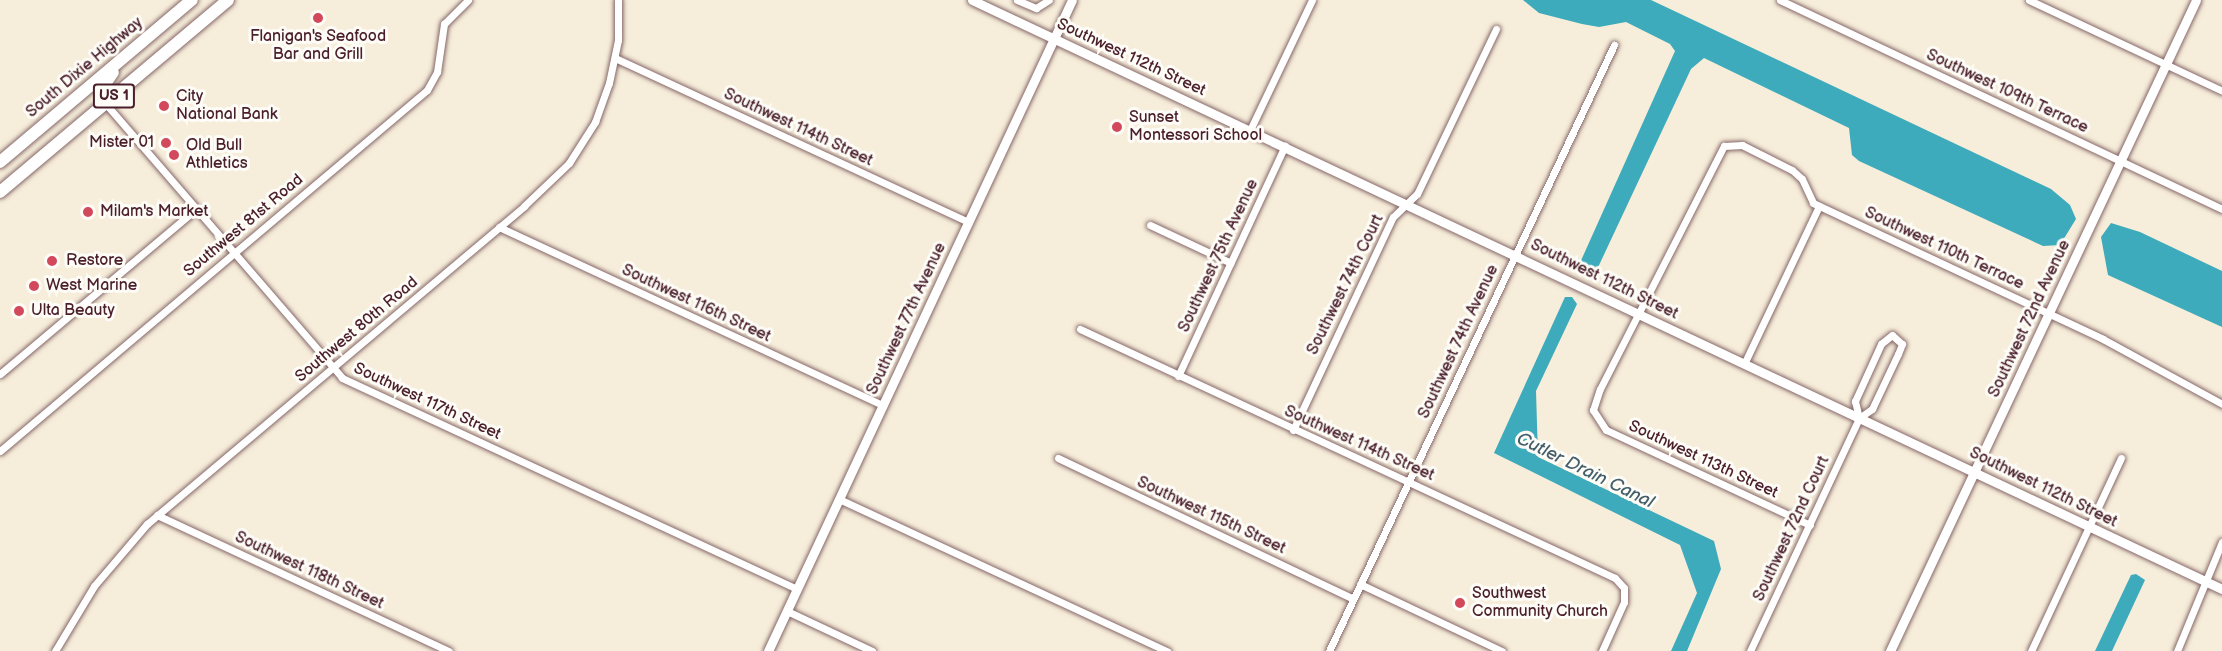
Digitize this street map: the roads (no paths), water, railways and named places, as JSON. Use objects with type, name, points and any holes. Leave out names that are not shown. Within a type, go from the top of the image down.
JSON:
[{"type":"highway","name":"South Dixie Highway","points":[[0,162],[192,0]]},
{"type":"highway","name":"US 1","points":[[0,192],[224,1]]},
{"type":"highway","points":[[105,104],[105,84],[122,58]]},
{"type":"street","name":"Southwest 81st Road","points":[[0,451],[427,90],[437,72],[444,24],[468,0]]},
{"type":"street","name":"Southwest 80th Road","points":[[55,651],[100,578],[157,515],[499,227],[549,183],[577,152],[599,112],[615,58],[618,0]]},
{"type":"street","name":"Southwest 112th Street","points":[[972,0],[2222,589]]},
{"type":"street","points":[[1017,0],[1036,8],[1049,0]]},
{"type":"street","name":"Southwest 77th Avenue","points":[[768,651],[1072,0]]},
{"type":"street","points":[[1250,130],[1312,0]]},
{"type":"street","name":"Southwest 109th Terrace","points":[[1780,0],[2222,209]]},
{"type":"street","points":[[2029,0],[2222,91]]},
{"type":"street","name":"Southwest 72nd Avenue","points":[[1890,651],[2196,0]]},
{"type":"street","name":"Southwest 74th Court","points":[[1293,430],[1393,217],[1417,194],[1496,29]]},
{"type":"street","name":"Southwest 74th Avenue","points":[[1329,651],[1614,45]]},
{"type":"street","name":"Southwest 114th Street","points":[[615,58],[969,222]]},
{"type":"street","name":"Southwest 117th Street","points":[[105,104],[333,369],[368,391],[797,589]]},
{"type":"street","points":[[1640,314],[1717,153],[1730,144],[1742,145],[1792,170],[1802,179],[1813,203],[1819,206],[1744,364]]},
{"type":"street","name":"Southwest 75th Avenue","points":[[1178,376],[1285,147]]},
{"type":"street","name":"Southwest 110th Terrace","points":[[1819,206],[2048,314],[2222,404]]},
{"type":"street","points":[[0,374],[195,210]]},
{"type":"street","points":[[1150,225],[1231,263]]},
{"type":"street","name":"Southwest 116th Street","points":[[499,227],[883,405]]},
{"type":"street","name":"Southwest 113th Street","points":[[1640,314],[1600,389],[1593,410],[1606,430],[1810,525]]},
{"type":"street","name":"Southwest 114th Street","points":[[1080,329],[1293,430],[1610,575],[1624,588],[1621,609],[1602,651]]},
{"type":"street","name":"Southwest 72nd Court","points":[[1750,651],[1859,418],[1872,409],[1901,348],[1900,341],[1892,335],[1881,344],[1855,401],[1859,418]]},
{"type":"street","name":"Southwest 115th Street","points":[[1058,458],[1353,599]]},
{"type":"street","points":[[2031,651],[2121,458]]},
{"type":"street","points":[[839,499],[1167,651]]},
{"type":"street","name":"Southwest 118th Street","points":[[157,515],[449,651]]},
{"type":"street","points":[[2177,651],[2222,542]]},
{"type":"street","points":[[1360,584],[1502,651]]},
{"type":"street","points":[[787,611],[872,651]]},
{"type":"water","points":[[1523,0],[1651,0],[2051,189],[2070,205],[2076,219],[2060,245],[2043,246],[1859,161],[1852,155],[1849,128],[1704,58],[1691,69],[1593,278],[1581,272],[1579,265],[1675,51],[1670,44],[1626,22],[1599,27],[1582,24],[1539,13]]},
{"type":"water","points":[[2111,223],[2140,232],[2222,271],[2222,327],[2108,275],[2101,237]]},
{"type":"water","points":[[1565,297],[1572,297],[1577,304],[1536,391],[1538,457],[1714,541],[1721,569],[1687,651],[1671,651],[1697,593],[1680,545],[1494,453]]},
{"type":"water","points":[[2136,574],[2145,580],[2112,651],[2095,651],[2131,575]]},
{"type":"place","name":"Flanigan's Seafood Bar and Grill","points":[[318,18]]},
{"type":"place","name":"City National Bank","points":[[164,106]]},
{"type":"place","name":"Sunset Montessori School","points":[[1117,127]]},
{"type":"place","name":"Mister 01","points":[[166,143]]},
{"type":"place","name":"Old Bull Athletics","points":[[174,155]]},
{"type":"place","name":"Milam's Market","points":[[88,212]]},
{"type":"place","name":"Restore","points":[[52,261]]},
{"type":"place","name":"West Marine","points":[[34,286]]},
{"type":"place","name":"Ulta Beauty","points":[[19,311]]},
{"type":"place","name":"Southwest Community Church","points":[[1460,603]]},
{"type":"water label","name":"Cutler Drain Canal","points":[[1585,471]]}]
